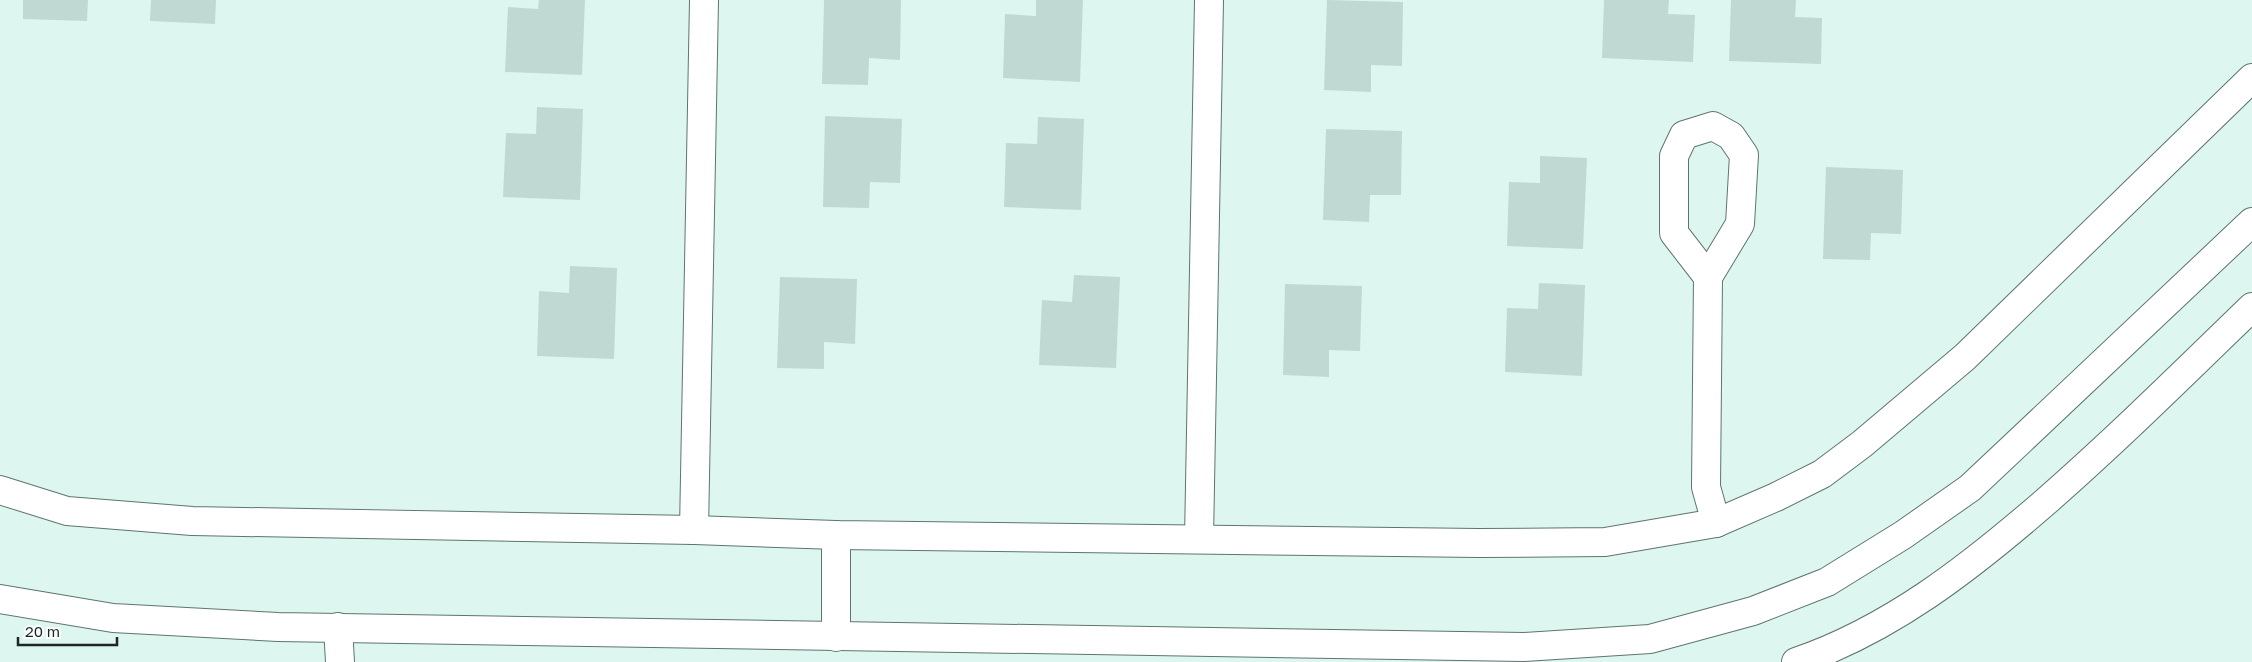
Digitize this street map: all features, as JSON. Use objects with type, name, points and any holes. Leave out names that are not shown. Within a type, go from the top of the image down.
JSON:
[{"type":"street","points":[[694,530],[704,0]]},
{"type":"street","points":[[1199,539],[1209,0]]},
{"type":"street","points":[[0,490],[67,511],[192,521],[694,530],[836,535],[1479,543],[1605,542],[1716,523],[1776,497],[1822,474],[1862,444],[1965,357],[2252,78]]},
{"type":"street","points":[[1708,277],[1674,233],[1674,156],[1684,135],[1713,126],[1730,136],[1744,155],[1740,224],[1708,277],[1706,487],[1716,523]]},
{"type":"street","points":[[0,598],[113,618],[278,627],[1524,648],[1650,639],[1753,611],[1827,582],[1903,535],[1970,488],[2252,222]]},
{"type":"street","points":[[1796,662],[1822,653],[1872,627],[1946,583],[2006,536],[2097,457],[2252,307]]},
{"type":"street","points":[[836,535],[836,637]]},
{"type":"street","points":[[338,627],[340,662]]},
{"type":"building","points":[[23,0],[88,0],[87,21],[23,19]]},
{"type":"building","points":[[151,0],[216,0],[215,24],[150,21]]},
{"type":"building","points":[[539,0],[585,0],[582,75],[505,72],[508,7],[538,9]]},
{"type":"building","points":[[824,0],[901,0],[900,60],[869,58],[868,85],[822,84]]},
{"type":"building","points":[[1036,0],[1083,0],[1080,82],[1003,78],[1005,14],[1036,16]]},
{"type":"building","points":[[1327,0],[1403,2],[1402,66],[1371,65],[1371,92],[1324,90]]},
{"type":"building","points":[[1604,0],[1669,0],[1668,14],[1695,15],[1693,62],[1602,58]]},
{"type":"building","points":[[1731,0],[1796,0],[1795,17],[1822,18],[1821,64],[1729,61]]},
{"type":"building","points":[[537,107],[583,109],[580,200],[503,197],[506,133],[536,134]]},
{"type":"building","points":[[825,116],[902,119],[900,183],[870,182],[869,208],[823,207]]},
{"type":"building","points":[[1038,117],[1084,119],[1081,210],[1004,207],[1006,143],[1037,144]]},
{"type":"building","points":[[1326,129],[1402,131],[1401,195],[1370,195],[1369,222],[1323,220]]},
{"type":"building","points":[[1540,156],[1587,158],[1583,249],[1507,246],[1509,182],[1540,183]]},
{"type":"building","points":[[1826,167],[1903,170],[1901,234],[1871,233],[1870,260],[1823,259]]},
{"type":"building","points":[[570,266],[617,268],[614,359],[537,356],[539,291],[569,293]]},
{"type":"building","points":[[1074,275],[1120,277],[1116,368],[1039,365],[1042,300],[1072,302]]},
{"type":"building","points":[[780,277],[857,279],[855,344],[824,342],[824,369],[777,368]]},
{"type":"building","points":[[1539,283],[1585,285],[1582,376],[1505,372],[1507,308],[1538,309]]},
{"type":"building","points":[[1285,284],[1362,286],[1360,351],[1329,350],[1329,377],[1283,375]]}]
